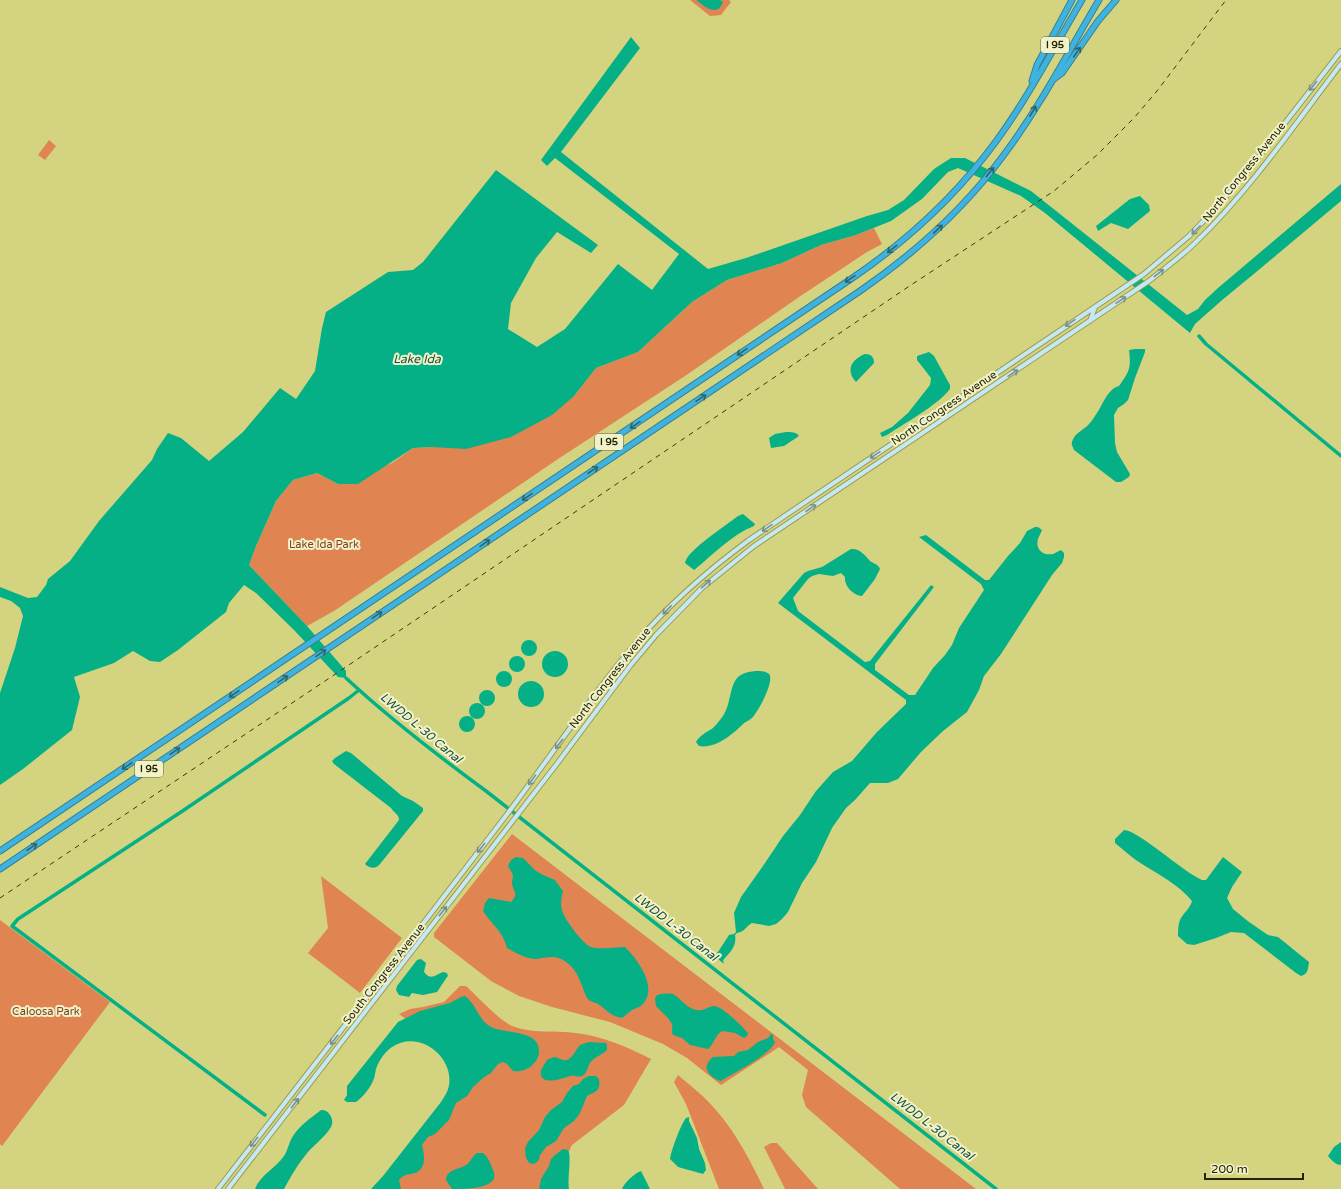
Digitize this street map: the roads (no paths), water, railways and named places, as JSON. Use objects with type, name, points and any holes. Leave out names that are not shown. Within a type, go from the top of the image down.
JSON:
[{"type":"highway","points":[[1029,90],[1037,65],[1072,0]]},
{"type":"highway","name":"I 95","points":[[0,851],[882,257],[932,215],[964,181],[989,150],[1014,115],[1082,0]]},
{"type":"highway","name":"I 95","points":[[0,869],[889,270],[908,255],[946,221],[978,188],[1003,157],[1022,130],[1052,81],[1099,0]]},
{"type":"highway","points":[[1052,81],[1062,73],[1098,21],[1116,0]]},
{"type":"main road","name":"North Congress Avenue","points":[[548,758],[622,660],[649,628],[696,582],[749,540],[1144,274],[1189,236],[1217,207],[1246,173],[1341,51]]},
{"type":"main road","name":"North Congress Avenue","points":[[556,764],[630,666],[656,635],[702,588],[754,546],[1149,281],[1195,243],[1224,213],[1253,179],[1341,64]]},
{"type":"main road","points":[[1090,321],[1095,307]]},
{"type":"main road","points":[[749,540],[754,546]]},
{"type":"main road","name":"South Congress Avenue","points":[[218,1189],[516,803],[548,758]]},
{"type":"main road","name":"South Congress Avenue","points":[[228,1189],[556,764]]},
{"type":"water","points":[[696,0],[720,0],[723,2],[720,7],[714,10],[706,7]]},
{"type":"water","name":"Lake Ida","points":[[631,37],[640,48],[561,152],[708,269],[746,258],[888,210],[904,200],[934,169],[951,158],[965,158],[1031,191],[1187,315],[1198,309],[1218,288],[1341,184],[1341,201],[1221,301],[1195,324],[1190,333],[1045,213],[1021,196],[958,168],[948,172],[922,199],[891,221],[856,235],[821,245],[782,263],[727,280],[692,302],[638,352],[596,368],[574,396],[552,415],[511,437],[466,449],[432,447],[413,448],[358,484],[338,484],[317,473],[293,480],[276,501],[249,565],[307,626],[346,671],[346,678],[338,677],[294,630],[256,593],[244,585],[229,603],[226,612],[178,650],[160,662],[150,661],[133,651],[114,663],[74,677],[80,697],[72,730],[23,769],[0,785],[0,693],[15,648],[23,616],[20,608],[11,601],[0,597],[0,587],[28,598],[37,597],[46,585],[48,579],[70,561],[99,521],[152,460],[157,449],[168,433],[181,438],[209,461],[243,432],[280,388],[296,399],[315,371],[326,312],[388,272],[413,270],[423,262],[496,170],[598,245],[591,253],[557,232],[536,258],[511,303],[508,329],[537,347],[565,329],[618,264],[652,290],[679,254],[555,158],[547,166],[541,160]]},
{"type":"water","points":[[1140,196],[1149,205],[1150,211],[1128,229],[1111,223],[1098,231],[1096,226],[1130,199]]},
{"type":"water","points":[[1145,349],[1145,352],[1128,400],[1118,408],[1114,415],[1115,443],[1117,452],[1130,474],[1129,477],[1121,482],[1116,482],[1074,450],[1072,443],[1075,436],[1087,426],[1098,412],[1108,394],[1123,381],[1129,369],[1129,350]]},
{"type":"water","points":[[929,352],[934,356],[950,385],[950,389],[930,407],[882,437],[880,433],[892,427],[908,413],[930,385],[931,378],[917,360],[917,356]]},
{"type":"water","points":[[865,354],[872,356],[874,363],[856,382],[851,373],[852,365],[860,356]]},
{"type":"water","points":[[792,432],[799,436],[784,446],[771,448],[769,438],[775,434]]},
{"type":"water","points":[[743,514],[755,524],[754,526],[730,540],[694,570],[685,563],[693,551],[708,538]]},
{"type":"water","points":[[1035,527],[1042,530],[1037,543],[1039,549],[1046,554],[1053,554],[1061,550],[1064,553],[1062,563],[1052,575],[1001,654],[984,676],[979,690],[967,712],[943,731],[921,752],[898,779],[888,783],[870,783],[846,808],[832,828],[816,862],[802,883],[788,912],[776,924],[769,926],[752,923],[737,933],[735,935],[735,942],[731,951],[723,961],[724,964],[713,955],[718,952],[729,935],[736,932],[734,913],[741,897],[783,836],[800,815],[816,791],[833,772],[852,761],[877,732],[906,704],[906,700],[778,603],[804,573],[822,567],[851,549],[862,552],[880,569],[875,579],[862,596],[855,594],[850,590],[846,584],[845,577],[841,573],[833,576],[819,574],[812,576],[793,598],[798,611],[865,662],[870,661],[931,585],[934,587],[875,664],[875,670],[909,695],[915,695],[933,668],[952,645],[959,628],[984,590],[981,584],[919,537],[926,535],[985,580],[989,580],[1020,543],[1027,531]]},
{"type":"water","points":[[529,640],[535,642],[537,648],[535,654],[529,656],[523,654],[521,648],[523,642]]},
{"type":"water","points":[[555,651],[564,655],[568,664],[564,673],[555,677],[546,673],[542,664],[546,655]]},
{"type":"water","points":[[517,656],[523,658],[525,664],[523,670],[517,672],[511,670],[509,664],[511,658]]},
{"type":"water","points":[[504,671],[510,673],[512,679],[510,685],[504,687],[498,685],[496,679],[498,673]]},
{"type":"water","points":[[755,671],[762,671],[769,674],[770,683],[762,703],[755,715],[724,740],[712,745],[699,746],[696,742],[713,728],[726,711],[734,682],[739,676]]},
{"type":"water","points":[[531,681],[540,685],[544,694],[540,703],[531,707],[522,703],[518,694],[522,685]]},
{"type":"water","points":[[487,690],[493,692],[495,698],[493,704],[487,706],[481,704],[479,698],[481,692]]},
{"type":"water","points":[[477,703],[483,705],[485,711],[483,717],[477,719],[471,717],[469,711],[471,705]]},
{"type":"water","points":[[467,716],[473,718],[475,724],[473,730],[467,732],[461,730],[459,724],[461,718]]},
{"type":"water","points":[[346,751],[351,753],[402,796],[423,808],[423,811],[380,864],[375,868],[371,868],[365,864],[399,818],[391,808],[334,764],[332,761]]},
{"type":"water","points":[[1124,830],[1131,832],[1150,844],[1194,876],[1202,880],[1206,880],[1223,857],[1242,872],[1227,898],[1233,909],[1268,935],[1278,937],[1309,962],[1306,973],[1301,976],[1296,973],[1244,933],[1231,932],[1194,945],[1187,944],[1178,936],[1178,926],[1181,918],[1192,901],[1175,885],[1138,862],[1115,843],[1115,839]]},
{"type":"water","points":[[516,857],[523,858],[536,871],[555,880],[563,891],[561,905],[565,917],[584,942],[591,947],[599,948],[625,947],[630,952],[640,966],[647,982],[647,997],[642,1005],[632,1010],[622,1018],[614,1016],[587,998],[576,973],[566,962],[555,957],[536,959],[529,958],[507,948],[503,937],[483,911],[485,903],[489,898],[511,902],[514,899],[515,894],[512,885],[513,875],[508,866],[511,860]]},
{"type":"water","points":[[421,959],[426,963],[424,972],[426,975],[431,977],[443,972],[447,973],[448,976],[437,992],[423,995],[412,993],[409,997],[399,995],[396,990],[397,986],[417,960]]},
{"type":"water","points":[[660,994],[673,994],[687,1006],[696,1010],[702,1010],[714,1006],[718,1007],[727,1013],[748,1033],[747,1036],[744,1038],[735,1033],[722,1031],[708,1049],[690,1045],[682,1038],[673,1035],[671,1023],[656,1006],[656,996]]},
{"type":"water","points":[[465,996],[469,999],[482,1019],[488,1025],[501,1030],[526,1035],[533,1039],[537,1044],[539,1054],[535,1062],[530,1067],[519,1071],[513,1071],[503,1062],[498,1064],[491,1073],[473,1087],[467,1096],[456,1103],[449,1120],[435,1134],[428,1137],[422,1145],[424,1163],[420,1170],[406,1175],[399,1180],[401,1189],[371,1189],[383,1176],[441,1102],[449,1085],[449,1074],[446,1064],[440,1055],[432,1048],[423,1043],[413,1041],[402,1042],[392,1047],[382,1056],[377,1066],[372,1084],[356,1102],[347,1102],[344,1100],[347,1095],[347,1086],[398,1022],[420,1011],[450,1003]]},
{"type":"water","points":[[771,1034],[773,1035],[775,1042],[772,1047],[742,1069],[721,1081],[713,1077],[708,1071],[707,1064],[713,1057],[734,1056],[738,1052],[748,1050],[758,1042],[768,1038]]},
{"type":"water","points":[[589,1042],[606,1043],[607,1050],[592,1061],[584,1075],[562,1079],[543,1079],[541,1070],[547,1060],[554,1057],[563,1060],[569,1059],[580,1045]]},
{"type":"water","points":[[589,1076],[596,1076],[599,1079],[598,1089],[587,1096],[580,1113],[574,1121],[564,1128],[556,1141],[546,1147],[540,1155],[539,1160],[534,1164],[529,1163],[526,1158],[525,1148],[528,1142],[539,1130],[545,1117],[551,1110],[562,1102],[573,1086],[579,1084],[583,1079]]},
{"type":"water","points":[[321,1110],[329,1113],[332,1118],[331,1127],[304,1157],[284,1189],[255,1189],[257,1184],[264,1176],[284,1156],[292,1138],[299,1128]]},
{"type":"water","points":[[689,1117],[689,1121],[697,1138],[699,1149],[705,1163],[706,1170],[703,1174],[678,1167],[670,1159],[674,1144],[682,1126],[686,1118]]},
{"type":"water","points":[[1341,1142],[1341,1165],[1339,1165],[1332,1161],[1328,1156],[1334,1147]]},
{"type":"water","points":[[563,1149],[568,1150],[569,1153],[569,1189],[539,1189],[541,1179],[549,1166],[551,1159]]},
{"type":"water","points":[[477,1153],[483,1153],[487,1157],[493,1170],[494,1176],[492,1181],[481,1187],[452,1189],[446,1180],[448,1174],[453,1170],[466,1165]]},
{"type":"water","points":[[641,1171],[650,1189],[622,1189],[630,1178]]},
{"type":"waterway","points":[[1199,336],[1206,344],[1341,456]]},
{"type":"waterway","name":"LWDD L-30 Canal","points":[[346,678],[414,736],[996,1189]]},
{"type":"waterway","points":[[265,1115],[12,926],[18,919],[181,812],[359,690]]},
{"type":"railway","points":[[0,898],[334,675],[908,287],[1054,191],[1097,155],[1134,118],[1157,91],[1226,0]]},
{"type":"park label","name":"Lake Ida Park","points":[[324,544]]},
{"type":"park label","name":"Caloosa Park","points":[[46,1011]]}]
